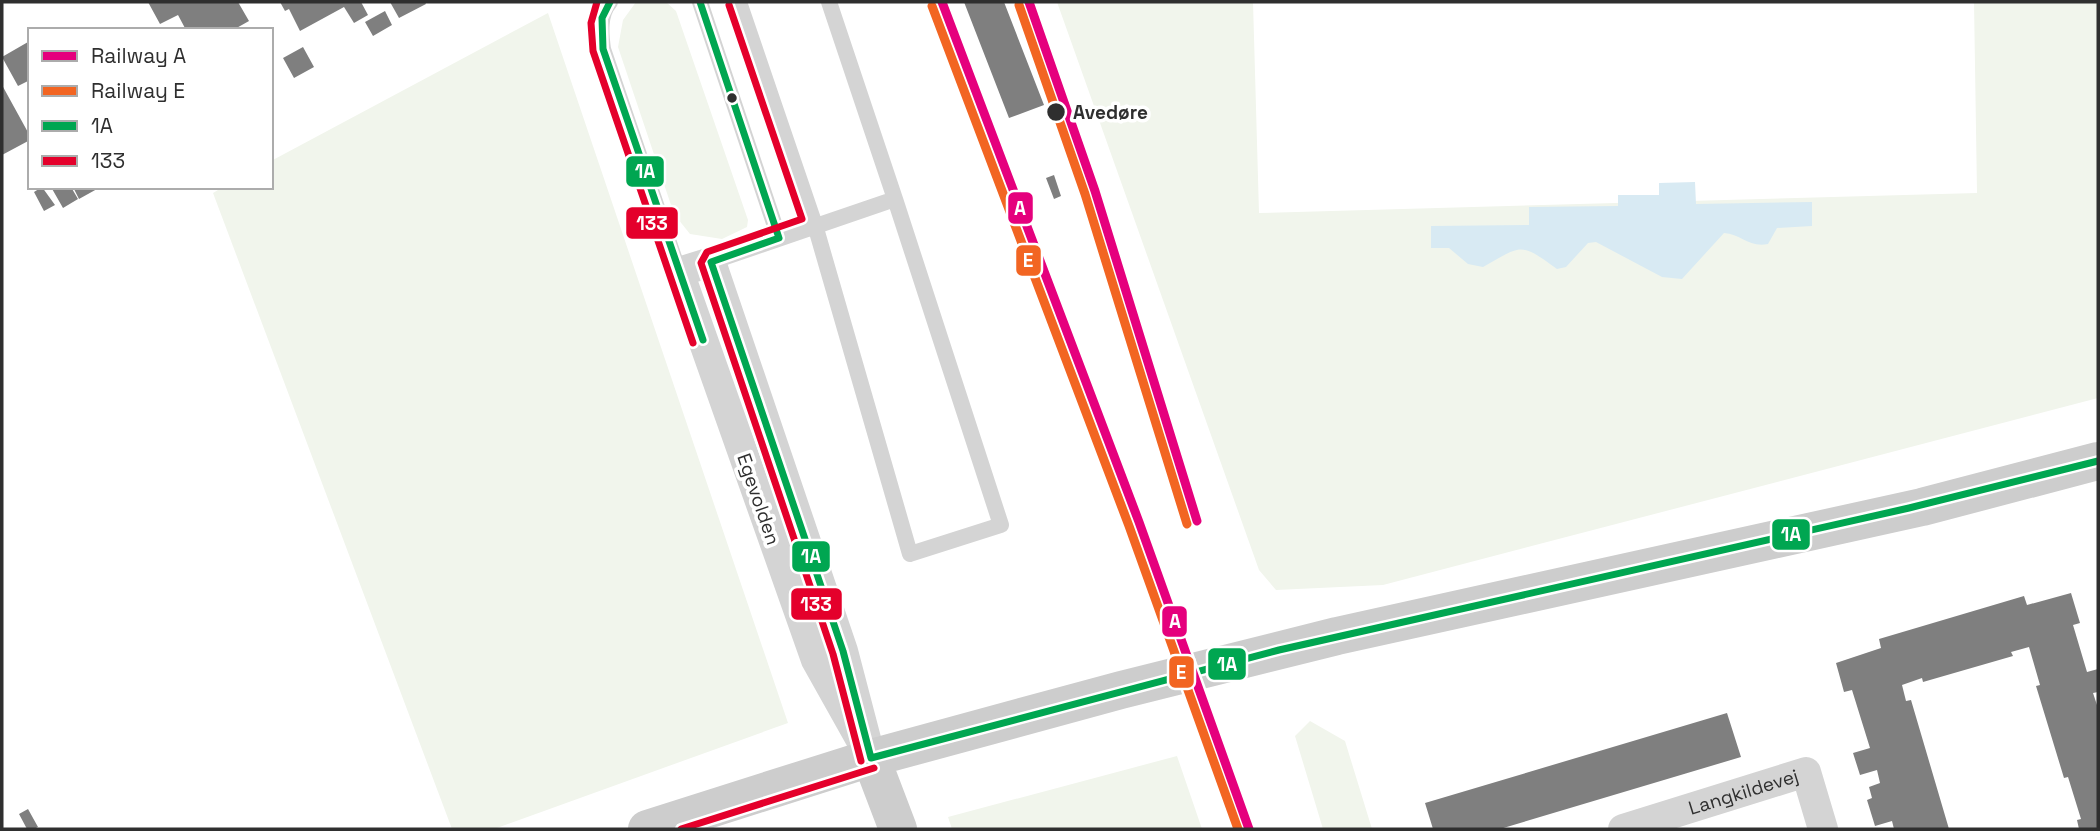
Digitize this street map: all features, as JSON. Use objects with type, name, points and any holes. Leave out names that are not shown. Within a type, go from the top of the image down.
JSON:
[{"type":"street","points":[[679,272],[711,262]]},
{"type":"street","name":"Egevolden","points":[[711,262],[843,651],[871,758],[898,829]]},
{"type":"street","name":"Egevolden","points":[[679,272],[816,660],[871,758]]},
{"type":"street","points":[[647,829],[871,758],[1121,690],[1338,636],[1922,507],[2098,461]]},
{"type":"street","name":"Langkildevej","points":[[1623,829],[1806,772],[1823,829]]},
{"type":"lane","name":"Egevolden","points":[[610,2],[605,7],[601,28],[603,49],[679,272]]},
{"type":"lane","points":[[700,2],[779,238]]},
{"type":"lane","points":[[738,2],[815,225],[911,554],[1001,525],[829,2]]},
{"type":"lane","points":[[711,262],[895,199]]},
{"type":"shaded area","points":[[636,2],[666,2],[676,11],[748,220],[747,227],[722,239],[690,234],[674,214],[618,47],[623,20]]},
{"type":"shaded area","points":[[1057,2],[1253,2],[1259,213],[1977,193],[1974,2],[2098,2],[2098,398],[1383,585],[1276,590],[1259,570]]},
{"type":"shaded area","points":[[548,13],[788,723],[494,829],[452,829],[213,193],[220,189],[273,189],[273,160]]},
{"type":"shaded area","points":[[1695,182],[1696,204],[1812,202],[1812,226],[1777,228],[1768,244],[1761,245],[1724,233],[1682,279],[1662,277],[1596,242],[1588,243],[1566,267],[1557,269],[1528,251],[1514,251],[1483,267],[1468,264],[1449,248],[1431,248],[1431,226],[1529,225],[1529,207],[1618,206],[1618,195],[1659,195],[1659,183]]},
{"type":"shaded area","points":[[1310,721],[1345,741],[1372,829],[1323,829],[1295,736]]},
{"type":"shaded area","points":[[1177,756],[1202,829],[952,829],[948,817]]},
{"type":"building","points":[[148,2],[238,2],[249,21],[237,28],[185,28],[178,15],[160,24]]},
{"type":"building","points":[[280,2],[361,2],[368,15],[354,23],[344,7],[300,31],[289,9],[285,11]]},
{"type":"building","points":[[390,2],[425,2],[426,4],[399,18]]},
{"type":"building","points":[[964,2],[1004,2],[1044,105],[1009,118]]},
{"type":"building","points":[[385,11],[392,25],[373,36],[365,22]]},
{"type":"building","points":[[28,42],[28,81],[18,86],[2,57]]},
{"type":"building","points":[[303,47],[314,67],[294,78],[283,58]]},
{"type":"building","points":[[2,85],[28,132],[28,141],[2,155]]},
{"type":"building","points":[[1054,175],[1061,196],[1054,199],[1046,178]]},
{"type":"building","points":[[43,189],[55,205],[44,211],[34,192]]},
{"type":"building","points":[[52,189],[72,189],[78,199],[63,208]]},
{"type":"building","points":[[74,189],[97,189],[79,199]]},
{"type":"building","points":[[2071,593],[2080,623],[2073,625],[2087,672],[2098,669],[2098,692],[2093,693],[2098,708],[2098,829],[2079,829],[2077,820],[2081,819],[2068,777],[2064,778],[2036,686],[2040,685],[2029,647],[2011,652],[2013,656],[1923,682],[1922,678],[1902,685],[1906,701],[1911,700],[1949,829],[1894,829],[1892,821],[1875,826],[1867,800],[1872,798],[1869,787],[1880,783],[1877,770],[1860,775],[1853,753],[1870,748],[1852,690],[1844,692],[1836,663],[1881,648],[1879,639],[2024,596],[2027,605]]},
{"type":"building","points":[[1727,713],[1741,757],[1500,829],[1433,829],[1425,803]]},
{"type":"building","points":[[28,809],[38,827],[34,829],[27,829],[19,814]]},
{"type":"rail line","name":"A","points":[[942,2],[1139,522],[1249,829]]},
{"type":"rail line","name":"A","points":[[1029,2],[1095,191],[1197,521]]},
{"type":"rail line","name":"E","points":[[1019,5],[1085,194],[1187,524]]},
{"type":"rail line","name":"E","points":[[932,6],[1129,526],[1238,829]]},
{"type":"transit line","name":"133","points":[[597,2],[591,23],[593,51],[693,343]]},
{"type":"transit line","name":"1A","points":[[610,2],[602,18],[603,49],[703,340]]},
{"type":"transit line","name":"1A","points":[[700,2],[779,238],[711,262],[843,651],[871,758]]},
{"type":"transit line","name":"133","points":[[729,5],[802,219],[707,252],[701,263],[833,654],[861,761]]},
{"type":"transit line","name":"1A","points":[[871,758],[1279,650],[1909,508],[2098,461]]},
{"type":"transit line","name":"133","points":[[681,829],[874,768]]},
{"type":"place","name":"Avedøre","points":[[1056,112]]}]
